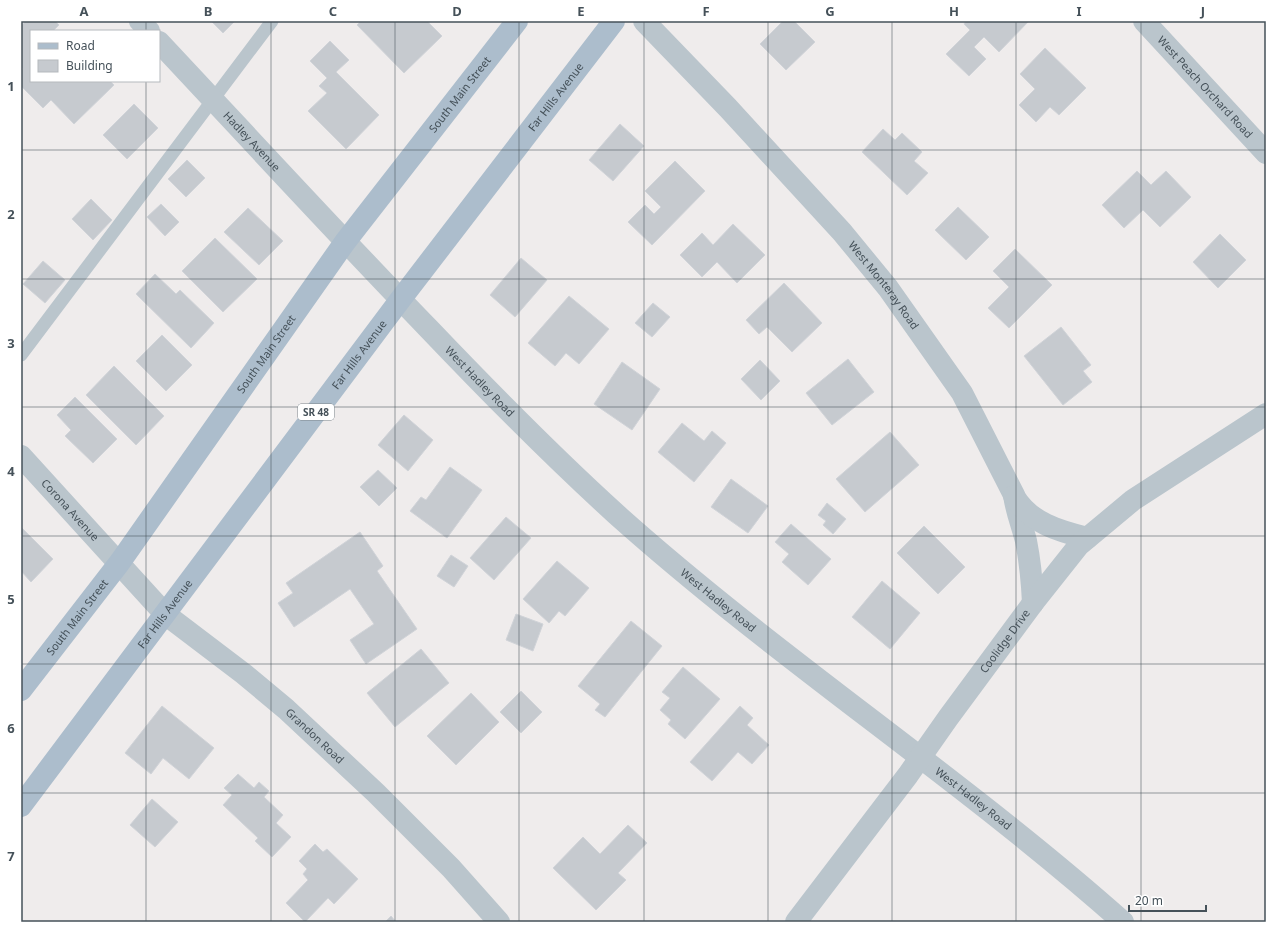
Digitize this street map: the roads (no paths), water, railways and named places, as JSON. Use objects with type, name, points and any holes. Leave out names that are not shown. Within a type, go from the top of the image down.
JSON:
[{"type":"main road","name":"South Main Street","points":[[21,690],[120,562],[344,242],[517,21]]},
{"type":"main road","name":"Far Hills Avenue","points":[[21,806],[400,300],[614,21]]},
{"type":"street","points":[[140,21],[148,30]]},
{"type":"street","name":"West Monteray Road","points":[[644,21],[728,108],[832,220],[888,288],[962,393],[1014,495],[1016,510],[1025,539],[1030,563],[1033,603]]},
{"type":"street","name":"West Peach Orchard Road","points":[[1144,21],[1266,153]]},
{"type":"street","name":"Hadley Avenue","points":[[160,43],[344,242]]},
{"type":"street","name":"West Hadley Road","points":[[344,242],[527,432],[616,514],[688,577],[1011,827],[1123,922]]},
{"type":"street","name":"Coolidge Drive","points":[[796,922],[921,756],[1033,603],[1079,545],[1133,500],[1266,414]]},
{"type":"street","name":"Corona Avenue","points":[[21,456],[120,562]]},
{"type":"street","points":[[1014,495],[1018,503],[1038,521],[1057,531],[1087,538]]},
{"type":"street","name":"Grandon Road","points":[[120,562],[165,614],[244,674],[309,730],[376,793],[451,868],[499,922]]},
{"type":"lane","points":[[21,355],[272,21]]}]
